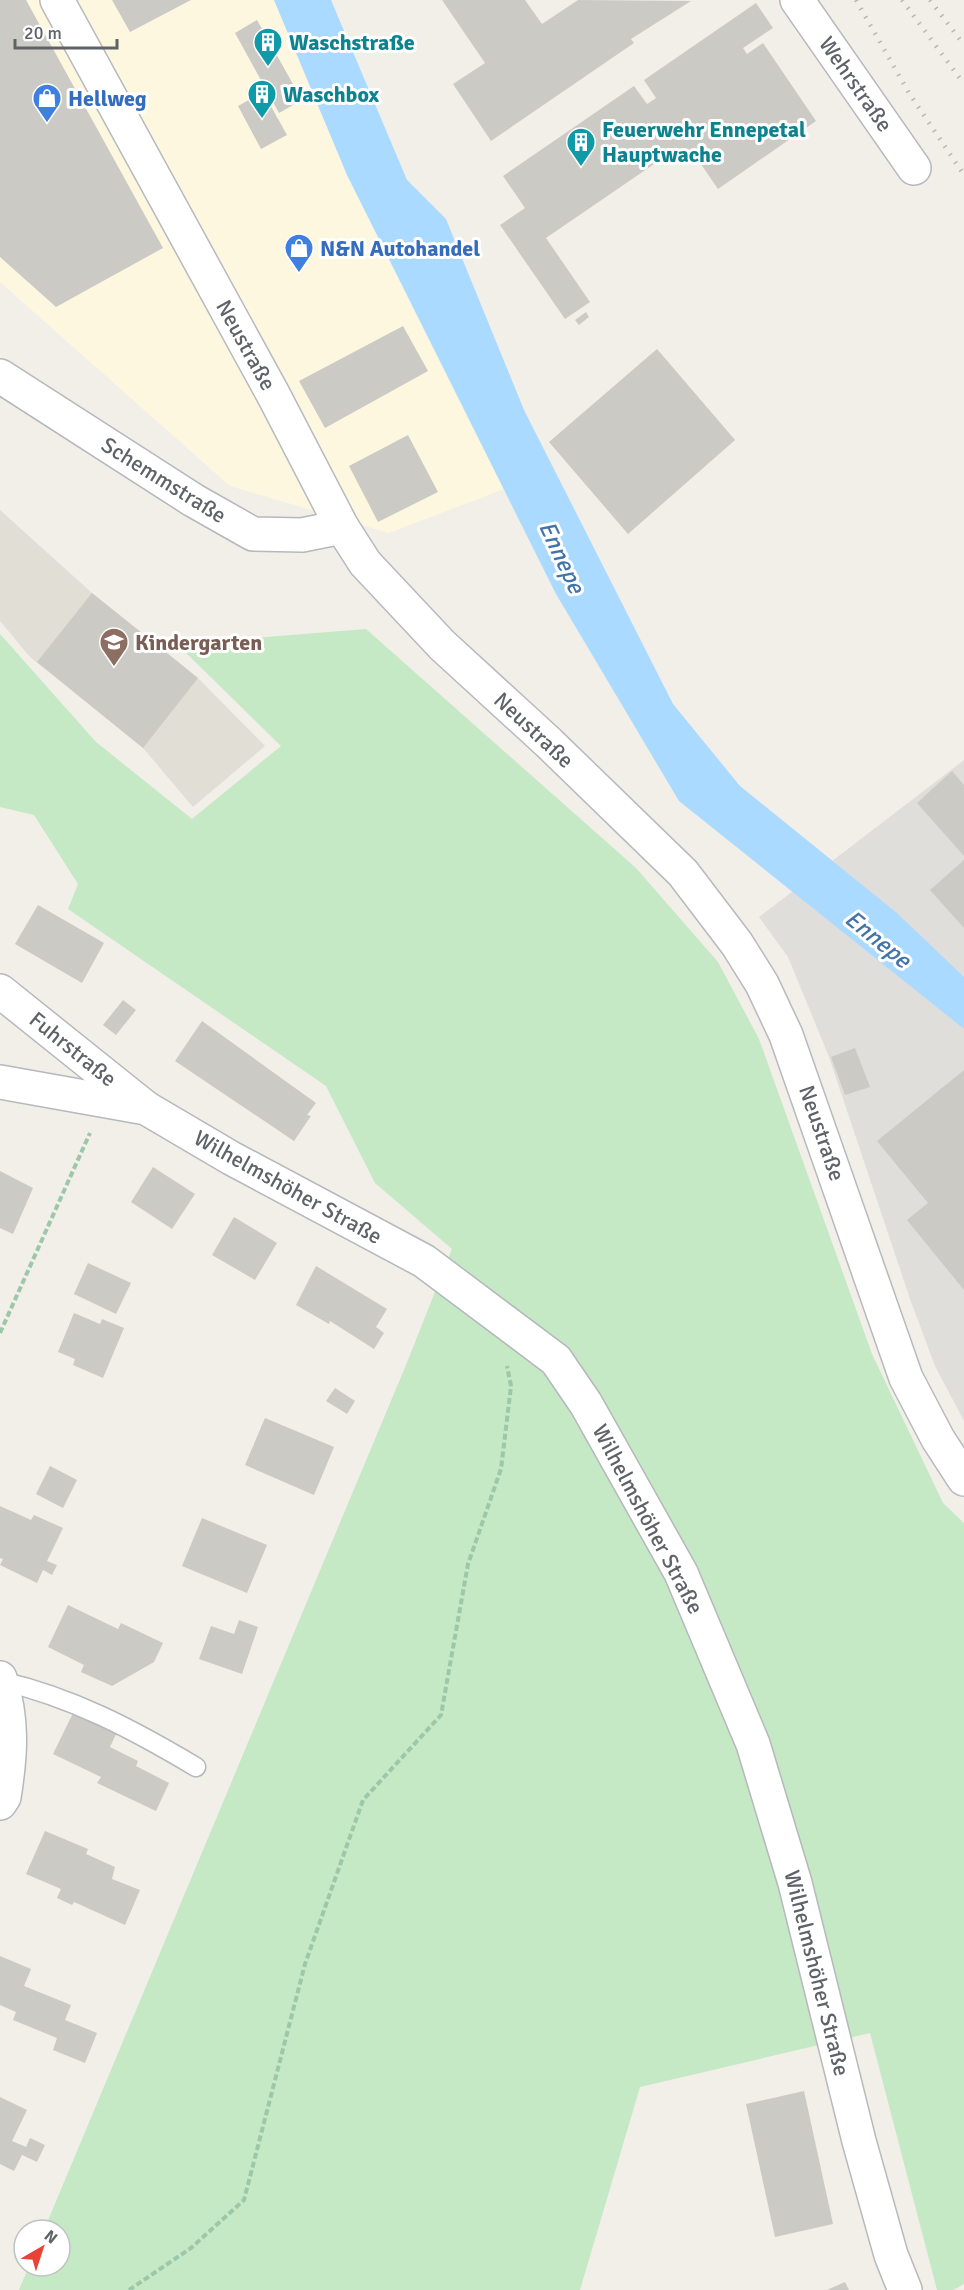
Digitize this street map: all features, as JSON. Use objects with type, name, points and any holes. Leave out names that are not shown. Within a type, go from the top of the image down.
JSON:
[{"type":"street","name":"Neustraße","points":[[57,0],[274,396],[342,527],[365,563],[442,645],[652,841],[710,906],[762,984],[786,1035],[906,1377],[938,1439],[964,1479]]},
{"type":"street","name":"Wehrstraße","points":[[797,0],[915,168]]},
{"type":"street","name":"Schemmstraße","points":[[0,376],[193,500],[253,534],[302,535],[342,527]]},
{"type":"street","name":"Fuhrstraße","points":[[0,991],[146,1108]]},
{"type":"street","name":"Wilhelmshöher Straße","points":[[0,1082],[146,1108],[231,1158],[424,1261],[556,1360],[586,1404],[681,1573],[753,1744],[795,1883],[859,2141],[891,2255],[905,2290]]},
{"type":"street","points":[[0,1679],[8,1703],[11,1754],[4,1797],[0,1803]]},
{"type":"lane","points":[[0,1679],[92,1710],[130,1728],[196,1767]]},
{"type":"path","points":[[0,1333],[79,1160]]},
{"type":"path","points":[[129,2290],[191,2248],[244,2200],[304,1965],[363,1800],[441,1715],[468,1564],[501,1469],[511,1386],[498,1318]]},
{"type":"shaded area","points":[[0,0],[274,0],[347,175],[504,489],[389,533],[230,486],[0,282]]},
{"type":"shaded area","name":"Kindergarten","points":[[0,510],[92,593],[198,678],[265,746],[193,807],[143,748],[30,657],[0,621]]},
{"type":"shaded area","points":[[964,760],[964,1421],[935,1366],[910,1299],[829,1057],[788,957],[759,917]]},
{"type":"green space","points":[[366,629],[636,868],[718,962],[759,1039],[872,1354],[943,1503],[964,1523],[964,2284],[953,2290],[937,2290],[870,2033],[640,2087],[580,2290],[19,2290],[24,2278],[72,2278],[72,2218],[49,2218],[406,1365],[452,1249],[375,1183],[326,1086],[68,909],[78,884],[34,815],[0,807],[0,634],[96,742],[192,819],[281,746],[177,644]]},
{"type":"water","name":"Ennepe","points":[[274,0],[331,0],[407,180],[446,219],[524,410],[673,704],[740,786],[897,913],[964,977],[964,1029],[679,801],[556,594],[347,175]]},
{"type":"building","name":"Hellweg","points":[[0,0],[26,0],[163,248],[56,307],[0,257]]},
{"type":"building","points":[[112,0],[191,0],[130,32]]},
{"type":"building","points":[[442,0],[525,0],[542,24],[578,0],[691,1],[631,39],[634,43],[491,141],[453,84],[485,63]]},
{"type":"building","name":"Feuerwehr Ennepetal Hauptwache","points":[[756,3],[773,28],[743,48],[747,54],[763,43],[816,121],[718,189],[694,154],[684,161],[676,149],[546,238],[590,302],[565,319],[500,225],[525,208],[503,176],[634,86],[647,104],[656,98],[644,80]]},
{"type":"building","name":"Waschstraße","points":[[257,20],[302,100],[279,113],[235,33]]},
{"type":"building","name":"Waschbox","points":[[263,92],[287,135],[261,149],[238,106]]},
{"type":"building","points":[[586,312],[589,317],[579,325],[575,320]]},
{"type":"building","points":[[403,326],[428,371],[325,428],[299,381]]},
{"type":"building","points":[[657,349],[735,440],[628,534],[549,442]]},
{"type":"building","points":[[408,435],[438,492],[378,522],[349,466]]},
{"type":"building","name":"Kindergarten","points":[[92,593],[198,678],[143,748],[37,662]]},
{"type":"building","points":[[952,771],[964,785],[964,856],[917,803]]},
{"type":"building","points":[[964,860],[964,928],[930,890]]},
{"type":"building","points":[[38,905],[104,943],[82,983],[15,944]]},
{"type":"building","points":[[123,1000],[136,1010],[116,1035],[103,1025]]},
{"type":"building","points":[[202,1021],[316,1103],[307,1115],[311,1116],[294,1141],[175,1061]]},
{"type":"building","points":[[855,1048],[870,1087],[845,1095],[831,1057]]},
{"type":"building","points":[[964,1070],[964,1290],[907,1220],[928,1203],[877,1141]]},
{"type":"building","points":[[153,1167],[195,1194],[172,1229],[131,1202]]},
{"type":"building","points":[[0,1171],[33,1188],[13,1234],[0,1228]]},
{"type":"building","points":[[234,1217],[277,1243],[255,1280],[212,1255]]},
{"type":"building","points":[[88,1263],[131,1283],[116,1314],[74,1294]]},
{"type":"building","points":[[316,1266],[387,1309],[376,1327],[384,1333],[374,1349],[330,1321],[329,1324],[296,1305]]},
{"type":"building","points":[[74,1313],[100,1324],[102,1319],[124,1328],[103,1378],[73,1365],[75,1359],[58,1352]]},
{"type":"building","points":[[335,1388],[355,1401],[347,1414],[326,1401]]},
{"type":"building","points":[[265,1418],[334,1447],[314,1495],[245,1465]]},
{"type":"building","points":[[50,1466],[77,1480],[63,1508],[36,1494]]},
{"type":"building","points":[[0,1506],[31,1520],[34,1515],[63,1528],[47,1561],[57,1565],[52,1575],[43,1570],[37,1583],[0,1565],[3,1559],[0,1558]]},
{"type":"building","points":[[202,1518],[267,1545],[247,1593],[182,1566]]},
{"type":"building","points":[[68,1605],[118,1629],[121,1623],[163,1643],[154,1662],[112,1686],[81,1672],[84,1665],[48,1647]]},
{"type":"building","points":[[239,1620],[258,1627],[242,1674],[199,1659],[211,1626],[234,1634]]},
{"type":"building","points":[[74,1711],[117,1732],[110,1747],[138,1761],[136,1766],[169,1783],[156,1811],[97,1783],[101,1777],[53,1754]]},
{"type":"building","points":[[45,1831],[88,1849],[86,1854],[115,1867],[112,1879],[140,1890],[125,1925],[74,1902],[72,1905],[57,1898],[61,1889],[26,1874]]},
{"type":"building","points":[[0,1956],[31,1969],[24,1986],[71,2005],[65,2020],[97,2033],[85,2063],[53,2050],[57,2038],[13,2020],[16,2012],[0,2005]]},
{"type":"building","points":[[804,2091],[833,2224],[775,2237],[746,2104]]},
{"type":"building","points":[[0,2097],[27,2110],[12,2141],[26,2147],[30,2138],[45,2145],[37,2162],[22,2155],[14,2171],[0,2164]]},
{"type":"building","points":[[845,2282],[849,2290],[827,2290]]},
{"type":"railway","points":[[856,0],[909,93],[964,175]]},
{"type":"railway","points":[[902,0],[964,84]]},
{"type":"railway","points":[[930,0],[964,45]]},
{"type":"place","name":"Waschstraße","points":[[268,68]]},
{"type":"place","name":"Waschbox","points":[[262,120]]},
{"type":"place","name":"Hellweg","points":[[47,124]]},
{"type":"place","name":"Feuerwehr Ennepetal Hauptwache","points":[[581,168]]},
{"type":"place","name":"N&N Autohandel","points":[[299,274]]},
{"type":"place","name":"Kindergarten","points":[[114,668]]}]
